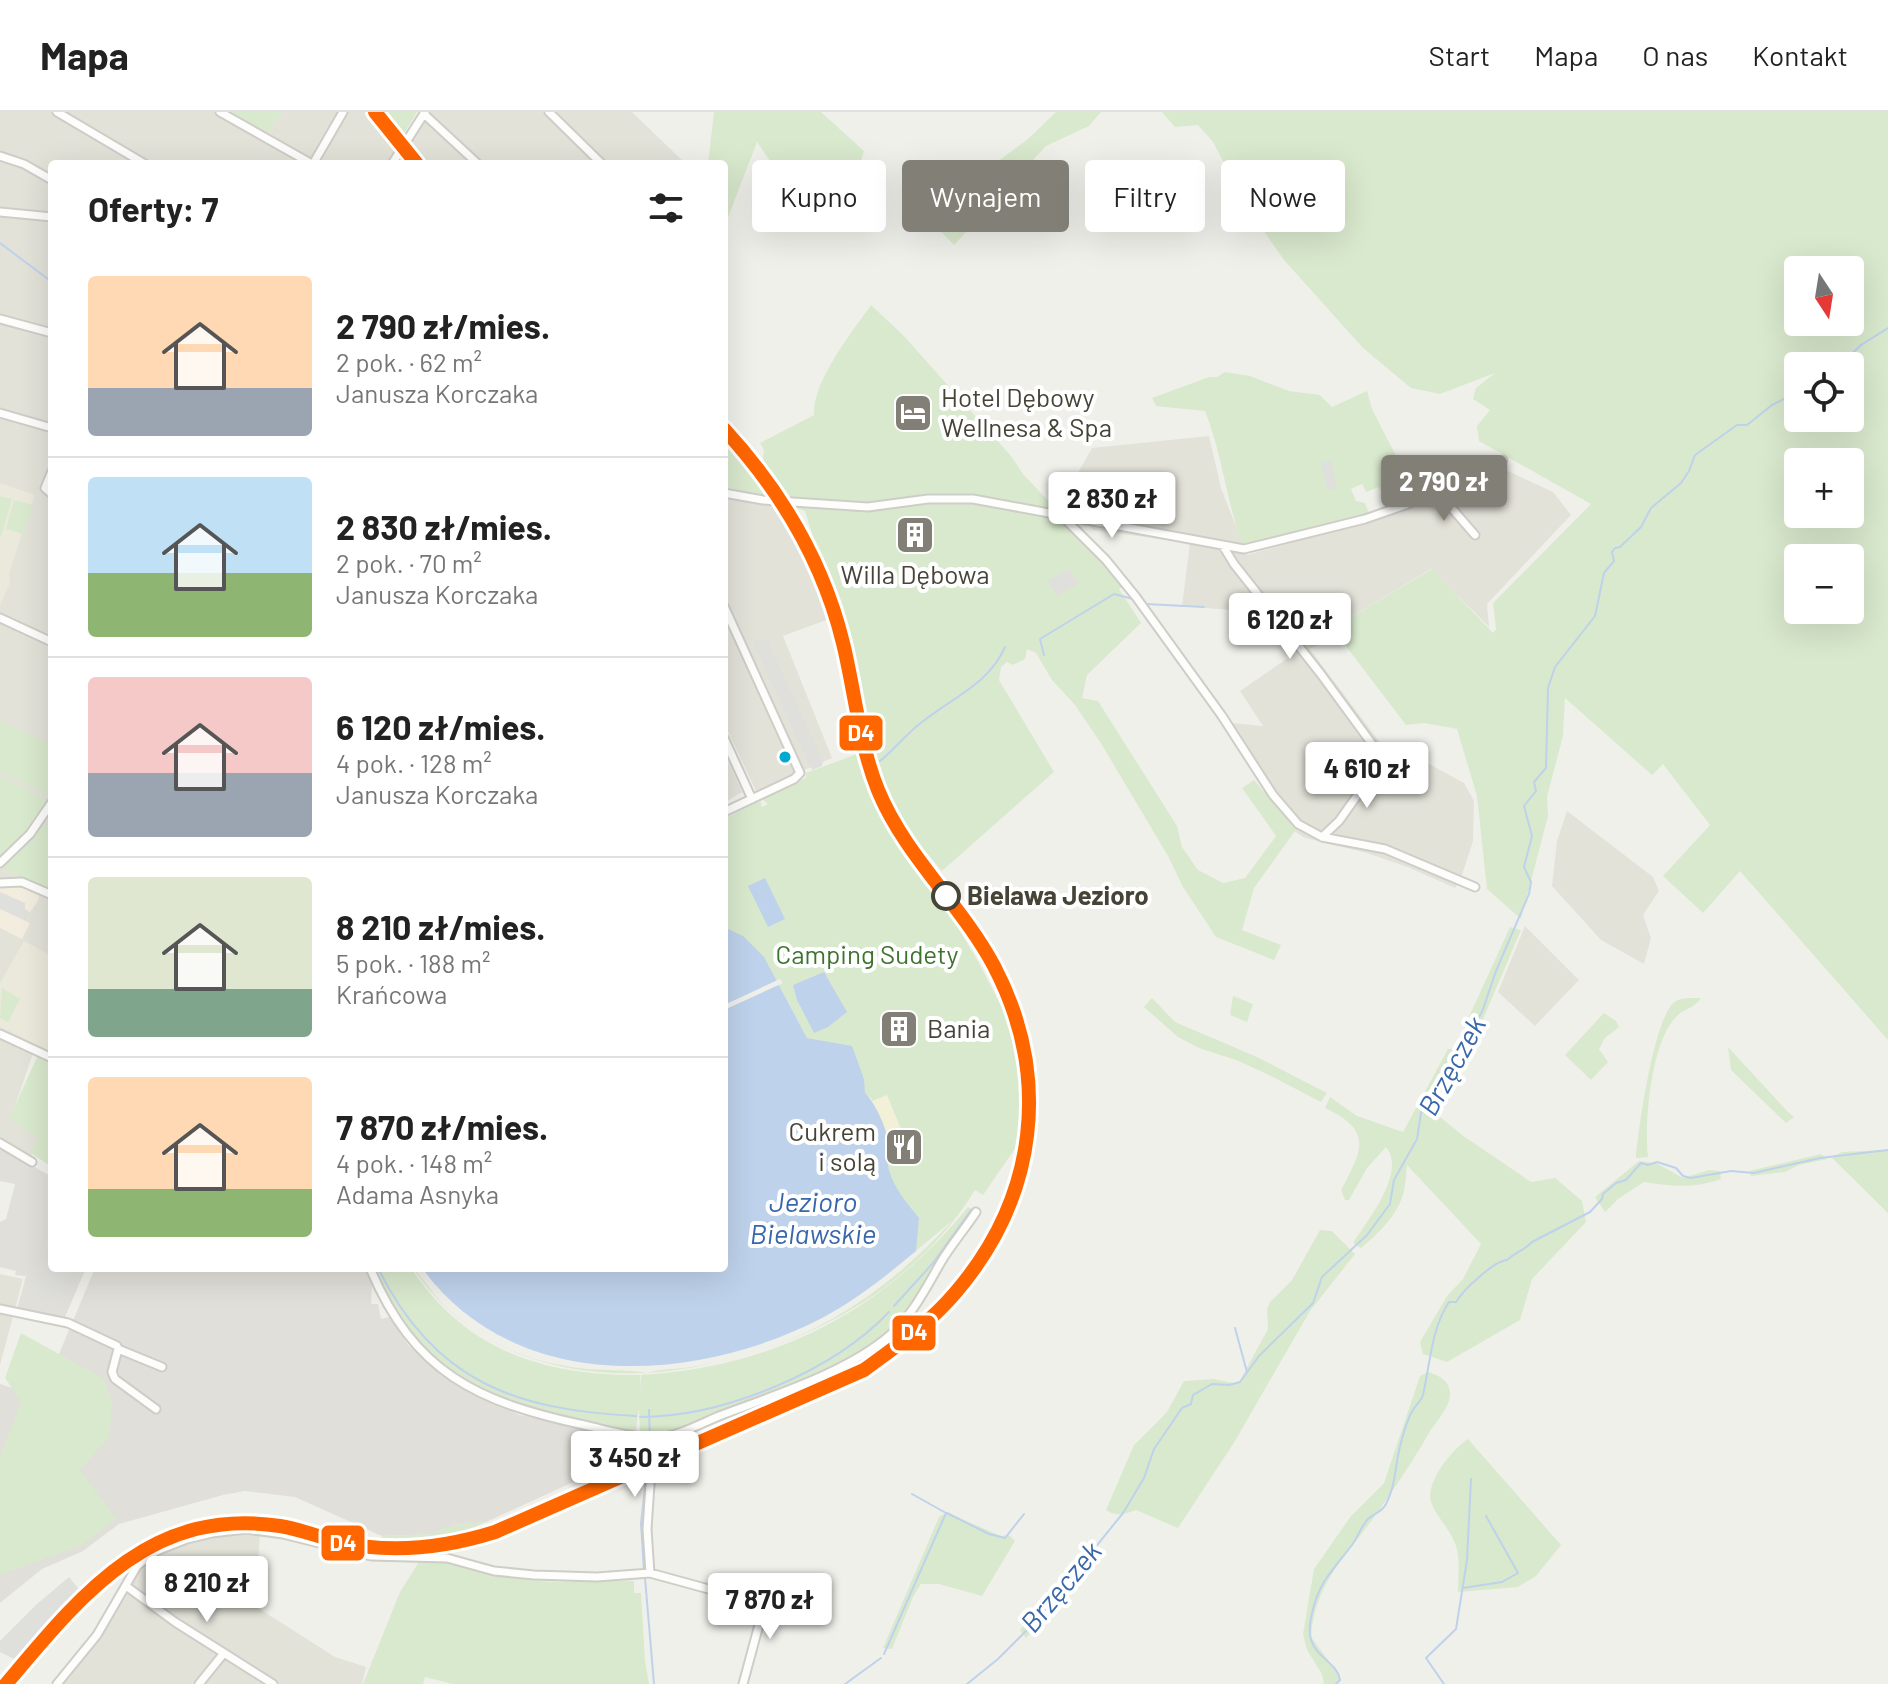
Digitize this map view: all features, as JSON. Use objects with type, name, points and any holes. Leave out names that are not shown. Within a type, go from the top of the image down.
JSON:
[{"type":"street","points":[[57,112],[138,160]]},
{"type":"street","points":[[220,112],[305,160]]},
{"type":"street","points":[[314,160],[343,112]]},
{"type":"street","points":[[549,112],[598,160]]},
{"type":"street","points":[[395,160],[424,113],[474,160]]},
{"type":"street","points":[[0,156],[24,164],[48,178]]},
{"type":"street","points":[[0,212],[48,217]]},
{"type":"street","points":[[0,319],[48,332]]},
{"type":"street","points":[[0,413],[48,427]]},
{"type":"street","points":[[728,493],[763,500],[868,507],[928,499],[973,499],[1244,549],[1376,515],[1408,504],[1480,467],[1503,460]]},
{"type":"street","points":[[1436,490],[1475,535]]},
{"type":"street","points":[[1062,516],[1106,560],[1138,600],[1222,716],[1281,805],[1306,831],[1385,849],[1475,887]]},
{"type":"street","points":[[1076,518],[1077,530]]},
{"type":"street","points":[[1223,546],[1383,759],[1339,821],[1322,837]]},
{"type":"street","points":[[728,615],[800,773],[794,779],[728,810]]},
{"type":"street","points":[[0,618],[48,640]]},
{"type":"street","points":[[728,747],[752,799]]},
{"type":"street","points":[[0,863],[30,834],[48,808]]},
{"type":"street","points":[[0,883],[19,881],[48,893]]},
{"type":"street","points":[[0,1034],[48,1056]]},
{"type":"street","points":[[0,1143],[32,1162]]},
{"type":"street","points":[[372,1272],[388,1307],[409,1338],[436,1364],[466,1385],[521,1411],[659,1437],[814,1378],[862,1355],[886,1339],[911,1312],[976,1212]]},
{"type":"street","points":[[0,1309],[68,1323],[162,1367]]},
{"type":"street","points":[[118,1349],[112,1372],[115,1379],[156,1409]]},
{"type":"street","points":[[646,1573],[651,1470],[659,1437]]},
{"type":"street","points":[[57,1684],[97,1635],[137,1566],[156,1551],[200,1536],[246,1529],[283,1534],[371,1556],[447,1558],[494,1571],[597,1577],[646,1573],[756,1602],[760,1623],[743,1684]]},
{"type":"street","points":[[126,1586],[175,1622],[273,1684]]},
{"type":"street","points":[[199,1684],[224,1653]]},
{"type":"shaded area","points":[[0,112],[232,112],[268,132],[282,112],[369,112],[395,145],[420,126],[427,112],[632,112],[682,160],[419,160],[408,147],[399,160],[48,160],[48,1058],[34,1050],[11,1118],[40,1139],[30,1157],[0,1144]]},
{"type":"shaded area","points":[[1209,436],[1221,488],[1247,555],[1356,525],[1437,496],[1497,466],[1553,492],[1571,515],[1487,604],[1489,627],[1431,569],[1306,644],[1385,749],[1400,748],[1464,783],[1474,801],[1473,841],[1455,888],[1367,853],[1305,838],[1282,823],[1226,726],[1231,723],[1263,726],[1240,691],[1298,651],[1266,613],[1182,606],[1190,543],[1093,530],[1065,496],[1092,448]]},
{"type":"shaded area","points":[[1331,460],[1337,488],[1327,490],[1321,462]]},
{"type":"shaded area","points":[[0,483],[35,495],[9,573],[10,583],[0,605]]},
{"type":"shaded area","points":[[728,498],[780,506],[810,563],[829,619],[783,636],[832,758],[756,791],[728,732]]},
{"type":"shaded area","points":[[1069,569],[1079,583],[1057,596],[1047,580]]},
{"type":"shaded area","points":[[763,639],[768,642],[823,761],[822,766],[812,770],[753,642]]},
{"type":"shaded area","points":[[728,761],[742,792],[728,801]]},
{"type":"shaded area","points":[[1567,811],[1653,877],[1659,891],[1643,915],[1651,938],[1644,964],[1601,940],[1552,886],[1557,841]]},
{"type":"shaded area","points":[[13,882],[40,892],[26,921],[30,923],[22,939],[0,928],[0,885]]},
{"type":"shaded area","points":[[0,892],[25,903],[25,909],[30,912],[26,921],[0,909]]},
{"type":"shaded area","points":[[1525,926],[1579,980],[1535,1026],[1498,992]]},
{"type":"shaded area","points":[[24,941],[48,954],[48,1050],[0,1027],[0,983]]},
{"type":"shaded area","points":[[0,1147],[48,1175],[48,1272],[84,1272],[65,1317],[17,1309],[26,1276],[15,1275],[16,1271],[0,1267],[0,1222],[6,1219],[15,1184],[0,1181]]},
{"type":"shaded area","points":[[48,1263],[48,1272],[76,1276],[63,1305],[34,1293]]},
{"type":"shaded area","points":[[93,1272],[367,1272],[372,1283],[371,1304],[378,1304],[381,1319],[389,1317],[408,1345],[469,1391],[519,1415],[637,1441],[637,1453],[486,1522],[454,1525],[437,1534],[382,1536],[295,1497],[245,1491],[223,1495],[119,1524],[83,1551],[42,1569],[0,1603],[0,1384],[41,1397]]},
{"type":"shaded area","points":[[0,1274],[23,1279],[0,1365]]},
{"type":"shaded area","points":[[260,1534],[255,1606],[335,1657],[366,1667],[362,1684],[279,1684],[164,1611],[131,1586],[140,1568],[160,1553],[201,1538]]},
{"type":"shaded area","points":[[69,1577],[81,1592],[54,1616],[16,1660],[0,1652],[0,1641]]},
{"type":"shaded area","points":[[129,1591],[268,1684],[61,1684],[103,1632]]},
{"type":"green space","points":[[232,112],[282,112],[268,133]]},
{"type":"green space","points":[[382,112],[417,112],[402,137]]},
{"type":"green space","points":[[714,112],[821,112],[864,151],[861,160],[769,160],[757,142],[728,218],[728,160],[708,160]]},
{"type":"green space","points":[[1056,112],[1101,112],[1089,126],[1046,146],[1033,160],[1000,160]]},
{"type":"green space","points":[[1162,112],[1888,112],[1888,1040],[1740,871],[1703,913],[1663,876],[1710,825],[1663,764],[1652,775],[1565,698],[1563,736],[1547,797],[1548,816],[1521,919],[1487,889],[1477,796],[1457,729],[1424,723],[1406,725],[1339,637],[1309,649],[1306,644],[1432,569],[1493,633],[1496,629],[1493,603],[1591,504],[1479,441],[1477,426],[1490,410],[1473,399],[1476,388],[1495,373],[1440,394],[1411,388],[1363,348],[1284,260],[1264,232],[1345,232],[1345,160],[1223,160],[1213,142],[1198,125],[1175,127]]},
{"type":"green space","points":[[941,232],[966,232],[954,245]]},
{"type":"green space","points":[[871,305],[903,335],[1123,587],[1119,589],[1141,623],[1087,675],[1082,698],[1098,701],[1177,826],[1182,847],[1198,870],[1223,883],[1245,878],[1276,836],[1242,788],[1254,780],[1297,828],[1254,888],[1242,930],[1281,945],[1274,960],[1216,937],[1183,887],[1102,745],[1075,705],[1052,680],[1036,653],[1027,649],[1025,659],[1013,665],[1007,662],[1001,667],[999,680],[1054,772],[942,871],[915,839],[907,835],[879,766],[839,622],[813,552],[817,550],[805,511],[791,506],[763,460],[764,450],[760,443],[814,415],[819,388],[826,373]]},
{"type":"green space","points":[[1225,372],[1250,376],[1289,391],[1320,395],[1332,407],[1367,391],[1372,409],[1415,493],[1388,507],[1379,487],[1366,492],[1362,484],[1351,489],[1356,501],[1365,503],[1369,513],[1259,544],[1242,545],[1205,411],[1156,406],[1152,398]]},
{"type":"green space","points":[[728,442],[776,496],[728,488]]},
{"type":"green space","points":[[0,496],[12,499],[0,539]]},
{"type":"green space","points":[[14,500],[32,505],[24,534],[6,529]]},
{"type":"green space","points":[[0,721],[48,743],[48,794],[0,772]]},
{"type":"green space","name":"Camping Sudety","points":[[857,754],[884,820],[941,900],[1003,1009],[1014,1041],[1022,1093],[1021,1140],[983,1195],[975,1190],[947,1229],[913,1264],[875,1294],[834,1319],[790,1340],[780,1343],[825,1323],[879,1288],[953,1220],[911,1255],[917,1233],[904,1203],[882,1167],[890,1157],[888,1136],[871,1098],[862,1094],[864,1077],[817,1041],[807,1038],[779,985],[728,934],[728,817],[760,800],[762,807],[768,804],[762,799],[806,778],[806,773]]},
{"type":"green space","points":[[0,776],[48,801],[48,805],[29,830],[0,859]]},
{"type":"green space","points":[[43,823],[48,826],[48,890],[2,869]]},
{"type":"green space","points":[[1510,927],[1521,930],[1478,1031],[1465,1047],[1458,1041]]},
{"type":"green space","points":[[2,988],[20,999],[8,1022],[0,1018]]},
{"type":"green space","points":[[1233,996],[1253,1004],[1247,1022],[1230,1015]]},
{"type":"green space","points":[[1152,998],[1175,1022],[1257,1057],[1327,1093],[1321,1102],[1265,1073],[1178,1037],[1144,1007]]},
{"type":"green space","points":[[1701,998],[1676,1017],[1667,1029],[1651,1084],[1648,1157],[1636,1158],[1648,1074],[1661,1027],[1668,1010],[1676,1001]]},
{"type":"green space","points":[[1604,1013],[1619,1027],[1605,1038],[1599,1049],[1608,1062],[1591,1080],[1565,1055]]},
{"type":"green space","points":[[1728,1047],[1794,1117],[1786,1123],[1731,1070]]},
{"type":"green space","points":[[1448,1049],[1455,1049],[1459,1055],[1429,1108],[1462,1135],[1531,1182],[1555,1178],[1582,1201],[1586,1222],[1532,1279],[1520,1320],[1447,1362],[1423,1354],[1420,1342],[1447,1296],[1463,1279],[1481,1244],[1407,1165],[1404,1191],[1393,1216],[1361,1248],[1353,1243],[1383,1196],[1392,1169],[1391,1157],[1386,1147],[1367,1168],[1349,1200],[1345,1200],[1341,1190],[1354,1164],[1359,1143],[1351,1125],[1325,1108],[1330,1097],[1357,1116],[1403,1132]]},
{"type":"green space","points":[[38,1055],[48,1061],[48,1164],[31,1153],[39,1139],[9,1119]]},
{"type":"green space","points":[[1888,1150],[1888,1213],[1831,1157],[1842,1152]]},
{"type":"green space","points":[[1821,1154],[1827,1159],[1799,1165],[1785,1172],[1751,1176],[1749,1171]]},
{"type":"green space","points":[[1639,1161],[1656,1163],[1683,1178],[1709,1170],[1720,1171],[1721,1179],[1692,1185],[1644,1182],[1605,1212],[1595,1197]]},
{"type":"green space","points":[[968,1207],[974,1210],[916,1302],[886,1336],[863,1352],[776,1393],[672,1430],[640,1433],[639,1408],[633,1432],[502,1401],[452,1372],[437,1362],[401,1324],[374,1272],[414,1272],[456,1320],[482,1339],[510,1353],[571,1370],[640,1375],[640,1389],[641,1375],[690,1370],[737,1360],[781,1346],[823,1327],[863,1304],[935,1244]]},
{"type":"green space","points":[[1320,1230],[1332,1231],[1355,1254],[1310,1311],[1235,1441],[1178,1528],[1136,1510],[1117,1514],[1106,1510],[1134,1445],[1167,1412],[1184,1381],[1214,1379],[1238,1384],[1268,1329],[1267,1309],[1270,1302],[1292,1280]]},
{"type":"green space","points":[[389,1316],[414,1347],[464,1387],[453,1380],[422,1357],[400,1335]]},
{"type":"green space","points":[[21,1333],[104,1379],[112,1402],[109,1437],[80,1470],[116,1519],[82,1545],[3,1574],[0,1573],[0,1458],[21,1401],[5,1378]]},
{"type":"green space","points":[[532,1358],[579,1368],[647,1373],[579,1370],[546,1363]]},
{"type":"green space","points":[[704,1365],[696,1367],[648,1373],[660,1370]]},
{"type":"green space","points":[[1428,1372],[1447,1383],[1450,1396],[1447,1405],[1394,1488],[1332,1574],[1318,1602],[1311,1637],[1340,1676],[1338,1684],[1324,1684],[1322,1674],[1307,1650],[1303,1634],[1314,1569],[1351,1516],[1384,1483],[1420,1376]]},
{"type":"green space","points":[[472,1391],[532,1415],[638,1439],[553,1423],[527,1415]]},
{"type":"green space","points":[[1468,1439],[1561,1545],[1536,1576],[1518,1587],[1458,1592],[1458,1553],[1433,1507],[1430,1494],[1441,1467]]},
{"type":"green space","points":[[944,1514],[1001,1536],[1009,1535],[1015,1541],[982,1596],[939,1584],[921,1584],[892,1649],[883,1648],[939,1517]]},
{"type":"green space","points":[[486,1522],[448,1534],[380,1539],[382,1536],[437,1534],[437,1531],[454,1525]]},
{"type":"green space","points":[[419,1562],[445,1563],[529,1580],[634,1581],[634,1593],[641,1593],[649,1684],[453,1684],[425,1677],[423,1684],[363,1684],[400,1592]]},
{"type":"green space","points":[[1076,1564],[1087,1568],[1026,1638],[1020,1630]]},
{"type":"sand","points":[[887,1095],[906,1141],[899,1144],[896,1153],[890,1154],[888,1136],[872,1101]]},
{"type":"water","points":[[765,878],[785,919],[768,927],[748,886]]},
{"type":"water","name":"Jezioro Bielawskie","points":[[728,929],[743,936],[764,957],[807,1038],[852,1046],[864,1079],[865,1093],[877,1110],[886,1132],[891,1177],[919,1218],[916,1251],[847,1303],[772,1340],[719,1356],[664,1365],[609,1365],[556,1357],[505,1339],[460,1309],[426,1272],[728,1272]]},
{"type":"water","points":[[824,972],[847,1012],[828,1027],[814,1033],[793,985]]},
{"type":"pier","points":[[780,979],[783,983],[728,1008],[728,1003]]},
{"type":"waterway","points":[[0,243],[48,279]]},
{"type":"waterway","name":"Brzęczek","points":[[1854,352],[1888,328]]},
{"type":"waterway","name":"Brzęczek","points":[[967,1684],[998,1659],[1036,1621],[1123,1513],[1144,1478],[1154,1449],[1182,1408],[1191,1404],[1193,1395],[1212,1384],[1240,1382],[1259,1356],[1313,1303],[1322,1277],[1367,1235],[1390,1204],[1394,1180],[1417,1139],[1421,1113],[1482,1012],[1529,894],[1531,882],[1524,867],[1532,836],[1524,806],[1536,791],[1534,782],[1546,768],[1548,688],[1555,667],[1595,616],[1604,573],[1614,561],[1612,552],[1615,548],[1641,527],[1651,508],[1681,483],[1695,455],[1737,425],[1747,425],[1784,399]]},
{"type":"waterway","points":[[1044,655],[1040,639],[1114,594],[1133,599]]},
{"type":"waterway","points":[[1146,604],[1204,607]]},
{"type":"waterway","points":[[880,761],[917,726],[990,671],[1005,647]]},
{"type":"waterway","points":[[1336,1684],[1340,1680],[1338,1673],[1317,1651],[1310,1635],[1316,1599],[1325,1580],[1366,1522],[1382,1509],[1389,1498],[1404,1430],[1423,1395],[1435,1335],[1449,1302],[1456,1302],[1487,1270],[1590,1212],[1603,1194],[1616,1183],[1626,1180],[1641,1163],[1648,1165],[1657,1162],[1676,1168],[1683,1176],[1691,1178],[1731,1171],[1754,1173],[1820,1158],[1888,1150]]},
{"type":"waterway","points":[[894,1306],[933,1263],[971,1210]]},
{"type":"waterway","points":[[380,1272],[400,1307],[425,1338],[453,1363],[483,1382],[516,1397],[553,1406],[636,1416]]},
{"type":"waterway","points":[[640,1417],[706,1409],[774,1387],[838,1354],[889,1312]]},
{"type":"waterway","points":[[1235,1328],[1247,1372]]},
{"type":"waterway","points":[[644,1572],[641,1523],[650,1442],[649,1410]]},
{"type":"waterway","points":[[1444,1684],[1426,1658],[1456,1629],[1467,1560],[1471,1479]]},
{"type":"waterway","points":[[884,1654],[946,1513],[912,1494]]},
{"type":"waterway","points":[[947,1513],[989,1534],[1005,1538],[1024,1514]]},
{"type":"waterway","points":[[1463,1588],[1502,1582],[1518,1573],[1486,1516]]},
{"type":"waterway","points":[[645,1578],[654,1684]]},
{"type":"waterway","points":[[845,1684],[881,1658]]},
{"type":"transit line","name":"D4","points":[[375,112],[414,160]]},
{"type":"transit line","name":"D4","points":[[6,1684],[62,1619],[92,1590],[123,1564],[156,1544],[193,1530],[234,1523],[280,1526],[339,1542],[379,1548],[418,1548],[495,1532],[864,1370],[935,1314],[956,1292],[983,1255],[1004,1217],[1019,1176],[1027,1135],[1029,1093],[1024,1050],[1012,1008],[981,943],[889,814],[866,754],[843,643],[824,584],[781,502],[728,434]]},
{"type":"place","name":"Hotel Dębowy Wellnesa & Spa","points":[[913,413]]},
{"type":"place","name":"Willa Dębowa","points":[[915,535]]},
{"type":"place","name":"Bielawa Jezioro","points":[[946,896]]},
{"type":"place","name":"Bania","points":[[899,1029]]},
{"type":"place","name":"Cukrem i solą","points":[[904,1147]]}]
